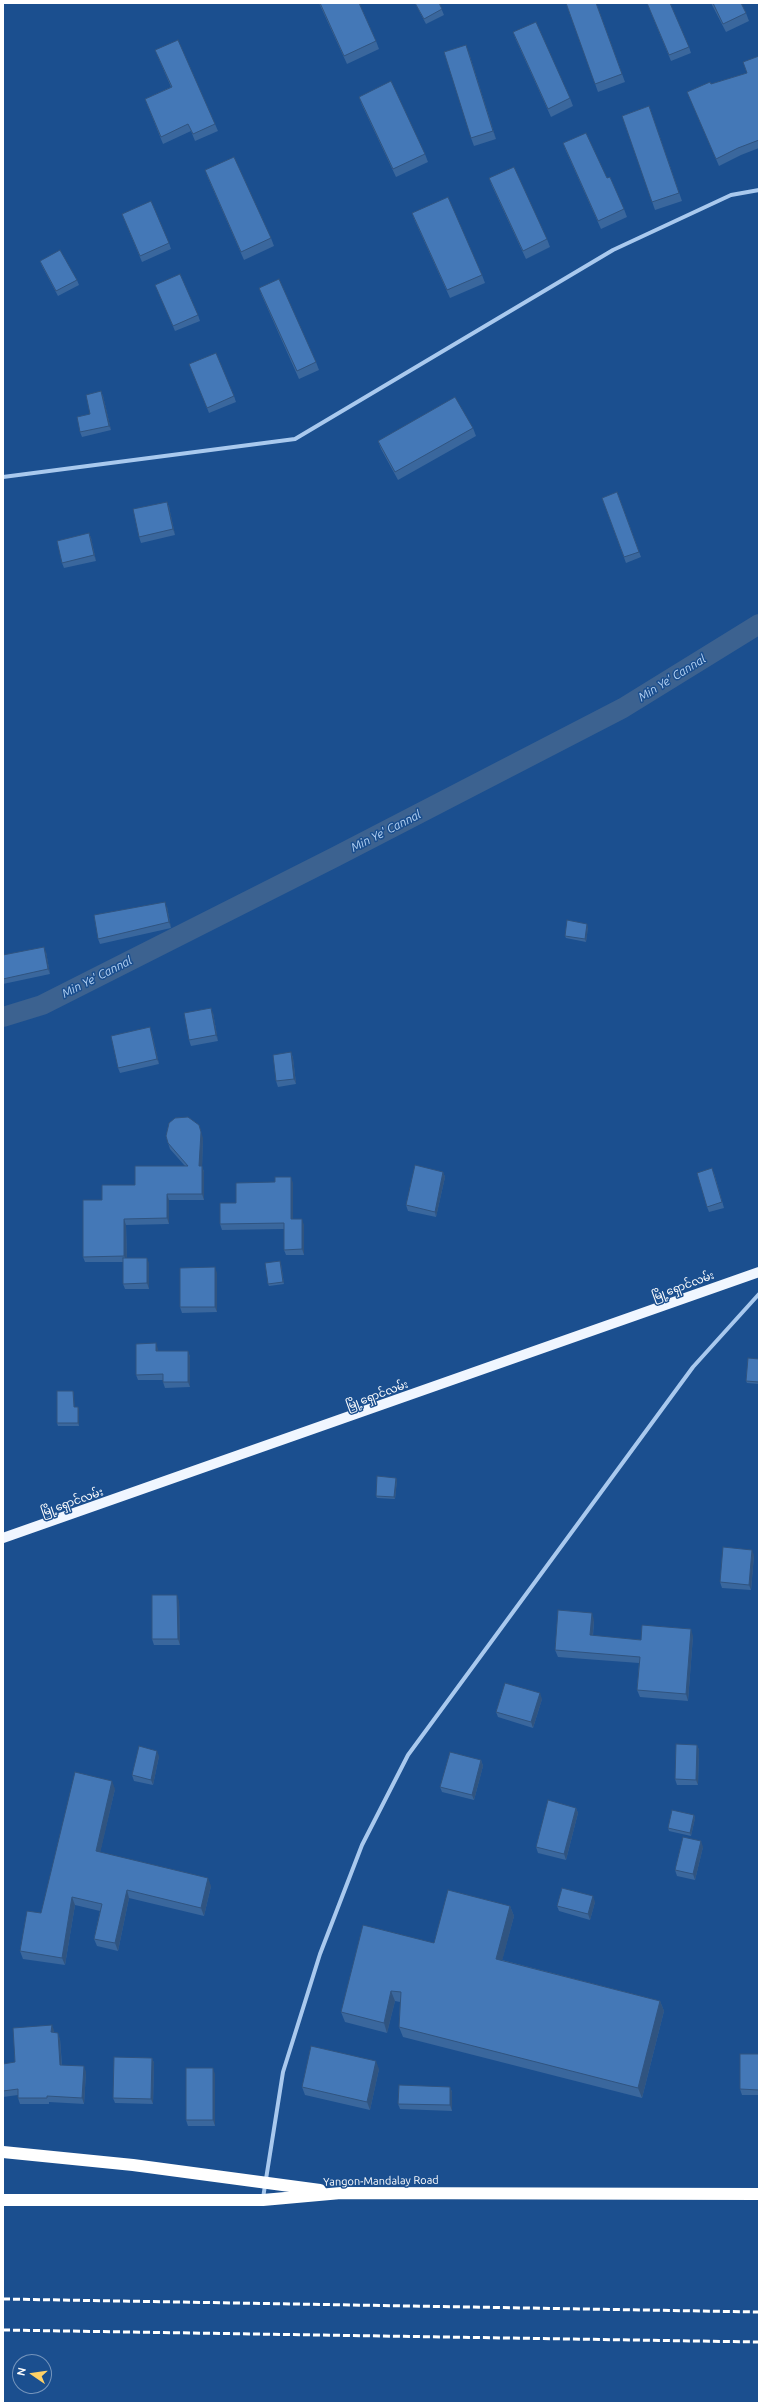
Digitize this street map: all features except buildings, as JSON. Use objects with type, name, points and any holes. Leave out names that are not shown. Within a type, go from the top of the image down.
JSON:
[{"type":"highway","points":[[3,2152],[133,2165],[341,2193]]},
{"type":"highway","name":"Yangon-Mandalay Road","points":[[3,2200],[262,2200],[341,2193],[759,2194]]},
{"type":"main road","name":"မြို့ရှောင်လမ်း","points":[[3,1538],[759,1272]]},
{"type":"street","points":[[3,477],[295,439],[613,250],[731,195],[759,190]]},
{"type":"street","points":[[262,2200],[283,2072],[320,1954],[362,1845],[408,1755],[693,1367],[759,1294]]},
{"type":"waterway","name":"Min Ye' Cannal","points":[[3,1017],[42,1005],[335,857],[623,708],[759,624]]},
{"type":"railway","points":[[3,2299],[759,2312]]},
{"type":"railway","points":[[3,2330],[759,2342]]}]
